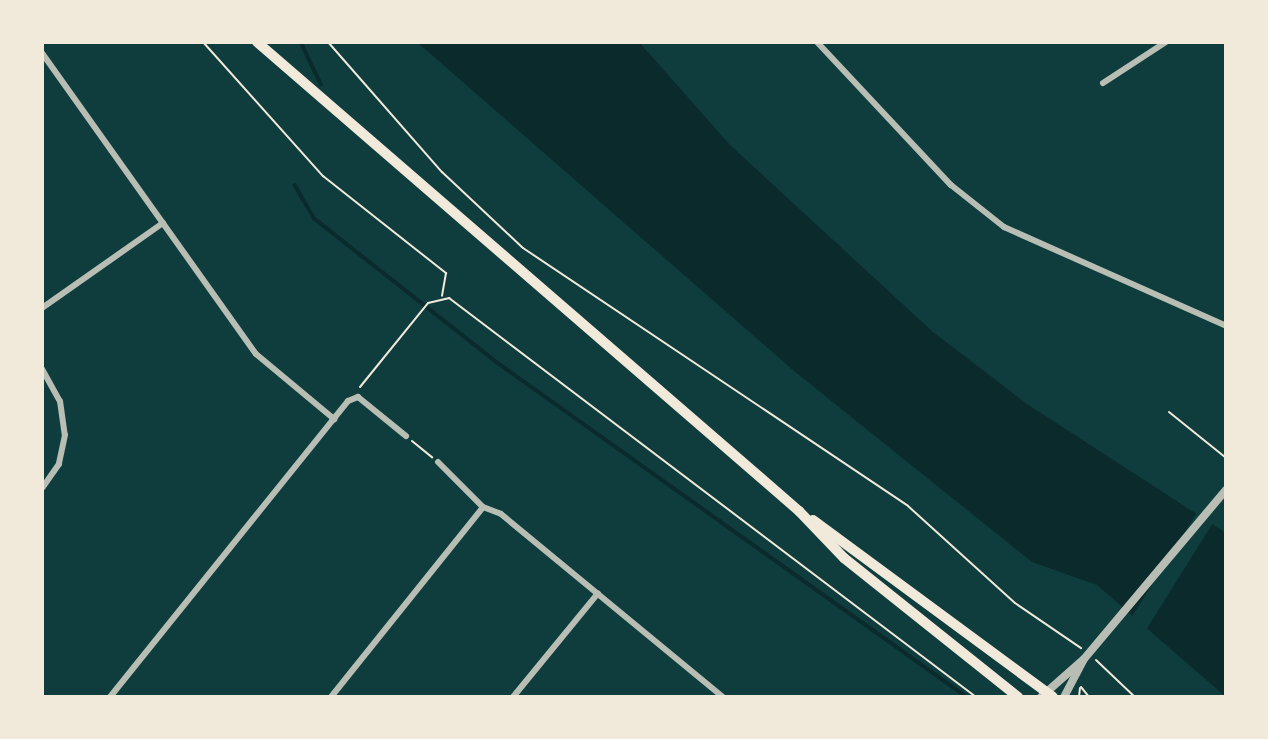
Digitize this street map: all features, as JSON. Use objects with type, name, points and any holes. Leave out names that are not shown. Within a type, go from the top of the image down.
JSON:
[{"type":"highway","points":[[257,42],[799,511],[1047,695]]},
{"type":"highway","points":[[799,511],[844,558],[1018,697]]},
{"type":"street","points":[[817,42],[951,185],[1004,227],[1226,326]]},
{"type":"street","points":[[1103,83],[1166,42]]},
{"type":"street","points":[[42,53],[256,354],[334,419]]},
{"type":"street","points":[[42,308],[163,223]]},
{"type":"street","points":[[42,369],[60,401],[65,435],[59,464],[42,488]]},
{"type":"street","points":[[110,697],[352,398],[406,436]]},
{"type":"street","points":[[438,463],[483,507],[501,514],[723,697]]},
{"type":"street","points":[[1047,695],[1087,655],[1226,490]]},
{"type":"street","points":[[331,697],[483,507]]},
{"type":"street","points":[[513,697],[598,593]]},
{"type":"street","points":[[1064,697],[1087,655]]},
{"type":"path","points":[[203,42],[323,176],[446,273],[442,296]]},
{"type":"path","points":[[328,42],[442,172],[523,248],[908,506],[1015,603],[1087,655],[1135,697]]},
{"type":"path","points":[[352,398],[428,303],[442,296]]},
{"type":"path","points":[[442,296],[577,391],[976,697]]},
{"type":"path","points":[[1169,412],[1226,458]]},
{"type":"path","points":[[406,436],[438,463]]},
{"type":"path","points":[[1079,697],[1081,686],[1089,697]]},
{"type":"water","points":[[417,42],[639,42],[730,145],[933,332],[1027,404],[1226,533],[1226,697],[1097,585],[1032,562],[794,371]]},
{"type":"pier","points":[[1198,511],[1214,521],[1147,629],[1131,619]]},
{"type":"waterway","points":[[301,42],[321,84]]},
{"type":"waterway","points":[[295,185],[315,219],[498,363],[967,697]]}]
